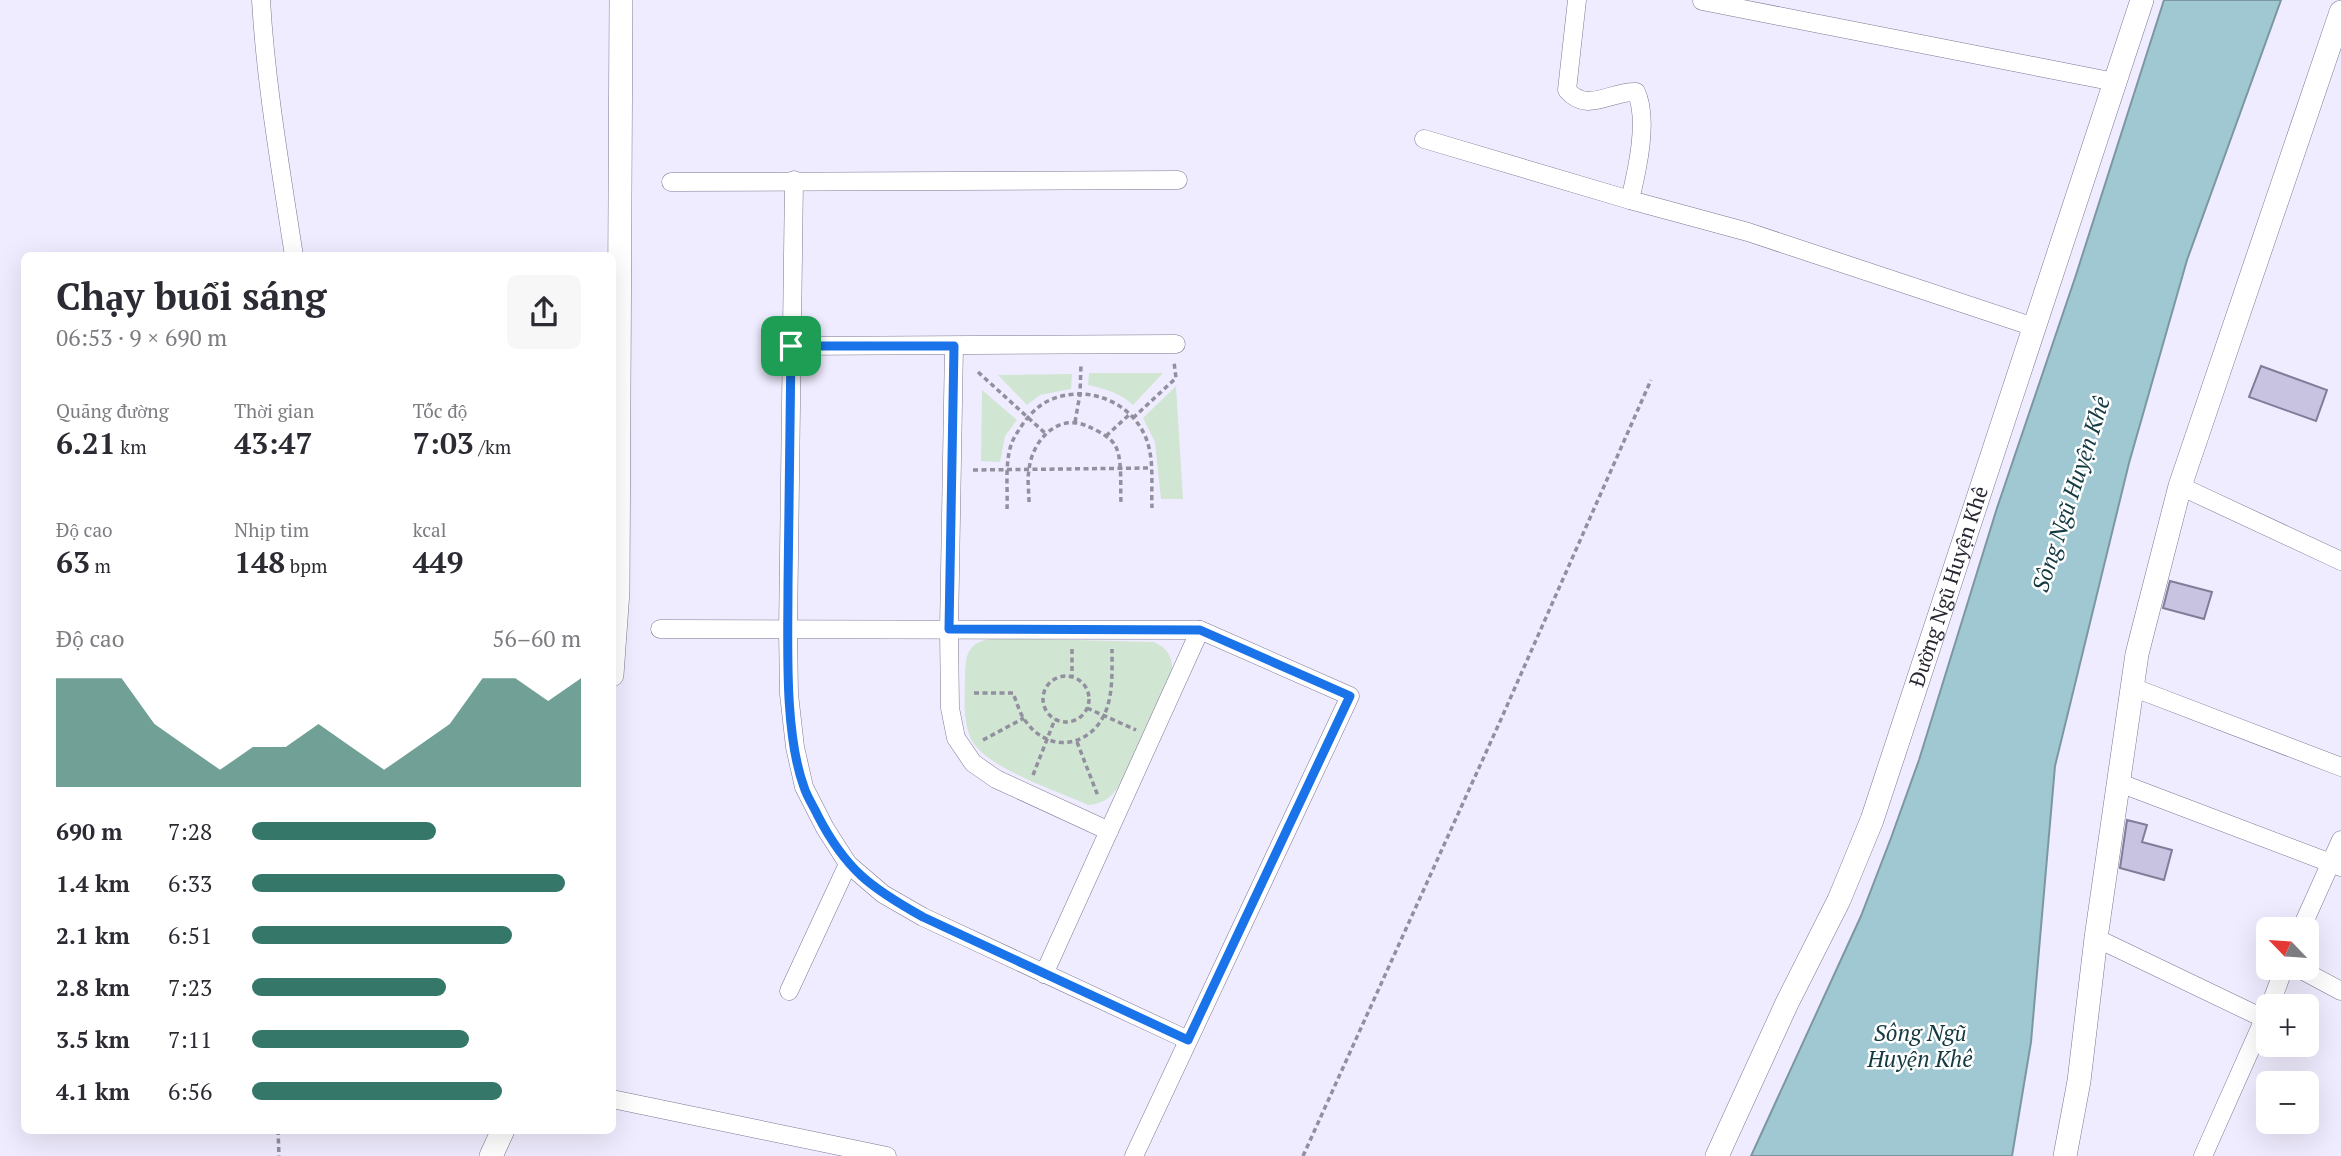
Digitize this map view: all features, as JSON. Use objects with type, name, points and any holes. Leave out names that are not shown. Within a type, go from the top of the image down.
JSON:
[{"type":"street","points":[[261,0],[275,133],[293,252]]},
{"type":"street","points":[[616,619],[621,0]]},
{"type":"street","points":[[1577,0],[1567,90],[1575,99],[1586,102],[1636,92],[1641,102],[1643,119],[1630,200]]},
{"type":"street","name":"Đường Ngũ Huyện Khê","points":[[1717,1156],[1787,1003],[1839,900],[1872,820],[2142,0]]},
{"type":"street","points":[[1702,1],[2115,82]]},
{"type":"street","points":[[2064,1156],[2079,1081],[2117,782],[2137,654],[2180,486],[2334,60],[2341,12]]},
{"type":"street","points":[[1424,139],[1748,232],[2034,327]]},
{"type":"street","points":[[794,180],[789,694],[795,747],[804,787],[825,828],[848,864],[883,894],[923,917],[1188,1040]]},
{"type":"street","points":[[671,182],[1178,180]]},
{"type":"street","points":[[791,346],[954,346],[1175,353]]},
{"type":"street","points":[[954,346],[949,629],[950,708],[956,738],[973,763],[996,779],[1109,831]]},
{"type":"street","points":[[2180,486],[2341,561]]},
{"type":"street","points":[[660,629],[1200,630],[1350,696],[1134,1156]]},
{"type":"street","points":[[1044,974],[1200,630]]},
{"type":"street","points":[[2132,687],[2341,767]]},
{"type":"street","points":[[2117,782],[2336,865]]},
{"type":"street","points":[[2308,917],[2336,865],[2341,840]]},
{"type":"street","points":[[789,991],[848,864]]},
{"type":"street","points":[[2096,938],[2256,1007]]},
{"type":"street","points":[[2319,979],[2341,991]]},
{"type":"street","points":[[2203,1156],[2256,1037]]},
{"type":"street","points":[[616,1100],[887,1156]]},
{"type":"street","points":[[491,1156],[501,1134]]},
{"type":"path","points":[[1106,436],[1176,378],[1175,353]]},
{"type":"path","points":[[1075,422],[1080,394],[1081,363]]},
{"type":"path","points":[[978,372],[1046,433]]},
{"type":"path","points":[[1303,1156],[1651,380]]},
{"type":"path","points":[[1007,509],[1008,454],[1013,441],[1028,418],[1047,401],[1080,394],[1096,395],[1112,401],[1132,416],[1140,426],[1148,444],[1152,508]]},
{"type":"path","points":[[1029,502],[1028,470],[1035,449],[1046,433],[1065,421],[1092,428],[1114,444],[1119,454],[1121,502]]},
{"type":"path","points":[[974,470],[1151,468]]},
{"type":"path","points":[[1072,649],[1072,677]]},
{"type":"path","points":[[974,693],[1013,694],[1024,718],[1037,733],[1065,743],[1077,742],[1084,739],[1103,715],[1110,693],[1112,649]]},
{"type":"path","points":[[1060,676],[1072,677],[1086,687],[1087,708],[1076,719],[1062,722],[1055,719],[1045,708],[1043,693],[1052,680],[1060,676]]},
{"type":"path","points":[[1087,708],[1138,731]]},
{"type":"path","points":[[983,740],[1024,718]]},
{"type":"path","points":[[1033,775],[1055,719]]},
{"type":"path","points":[[1077,742],[1098,796]]},
{"type":"path","points":[[278,1134],[279,1156]]},
{"type":"shaded area","points":[[1089,373],[1163,373],[1133,405],[1118,394],[1088,385]]},
{"type":"shaded area","points":[[1072,374],[1071,389],[1040,395],[1027,405],[998,375]]},
{"type":"shaded area","points":[[1176,386],[1183,499],[1161,499],[1155,442],[1143,418]]},
{"type":"shaded area","points":[[982,390],[1017,420],[1005,436],[1000,462],[981,461]]},
{"type":"shaded area","points":[[995,638],[1154,642],[1168,653],[1172,672],[1164,694],[1121,782],[1107,799],[1088,805],[1041,786],[991,760],[971,739],[965,707],[968,653],[980,642]]},
{"type":"water","name":"Sông Ngũ Huyện Khê","points":[[2164,0],[2281,0],[2187,260],[2129,463],[2055,766],[2031,1042],[2012,1156],[1751,1156],[1861,916],[1919,760],[1997,508],[2076,275]]},
{"type":"building","points":[[2261,366],[2327,390],[2316,421],[2249,397]]},
{"type":"building","points":[[2170,581],[2212,592],[2204,619],[2163,608]]},
{"type":"building","points":[[2127,820],[2147,825],[2142,842],[2172,850],[2164,880],[2120,868]]},
{"type":"route","points":[[791,346],[954,346],[949,629],[1200,630],[1350,696],[1188,1040],[923,917],[883,894],[848,864],[825,828],[804,787],[795,747],[789,694],[791,346]]}]
